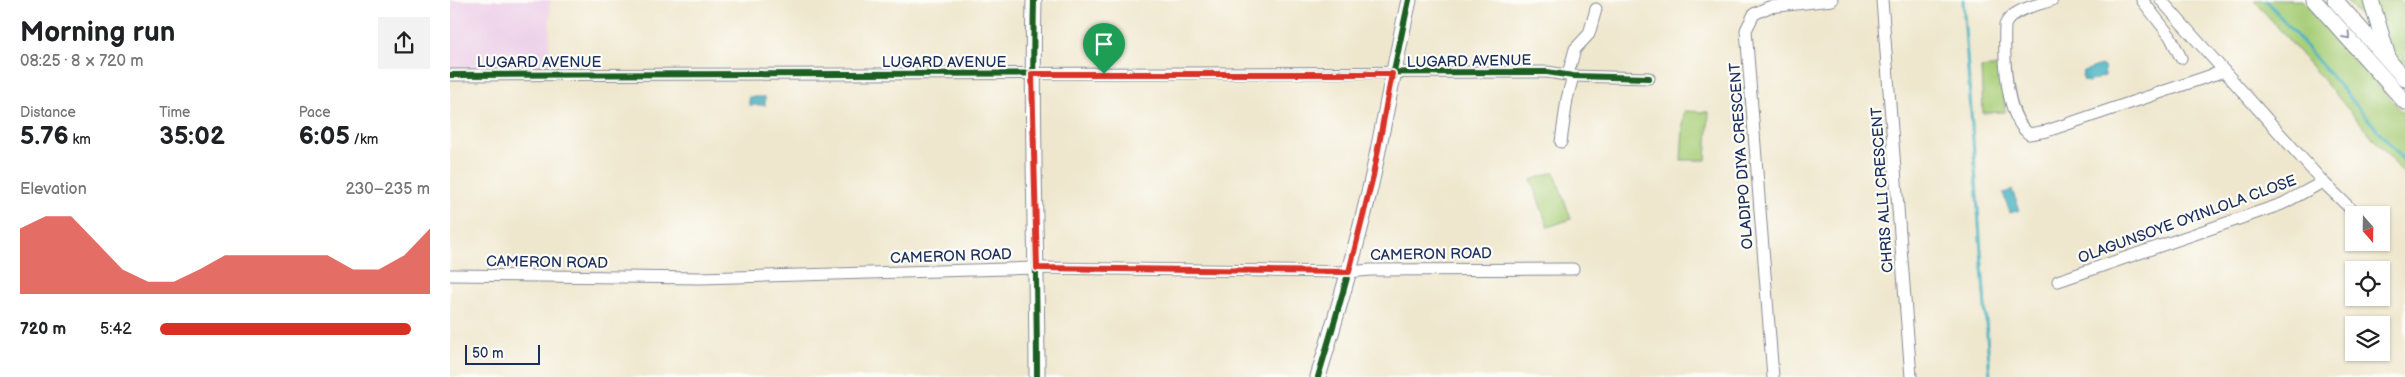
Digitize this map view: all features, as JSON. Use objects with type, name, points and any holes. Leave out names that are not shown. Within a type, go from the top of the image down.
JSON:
[{"type":"main road","points":[[1034,0],[1032,74],[1037,268],[1036,377]]},
{"type":"main road","points":[[1318,377],[1349,272],[1373,176],[1392,74],[1409,0]]},
{"type":"main road","points":[[2314,0],[2405,102]]},
{"type":"main road","points":[[2335,0],[2405,79]]},
{"type":"main road","points":[[2371,0],[2389,60]]},
{"type":"street","name":"OLADIPO DIYA CRESCENT","points":[[1773,377],[1746,30],[1754,14],[1769,7],[1832,0]]},
{"type":"street","name":"CHRIS ALLI CRESCENT","points":[[1882,0],[1912,377]]},
{"type":"street","points":[[2052,0],[2015,14],[2008,18],[2004,25],[2007,83],[2014,109],[2025,131],[2029,134],[2047,131],[2224,71]]},
{"type":"street","points":[[2142,0],[2170,36],[2181,58]]},
{"type":"street","points":[[2161,0],[2323,182],[2348,206]]},
{"type":"street","points":[[1562,142],[1575,49],[1589,34],[1596,9]]},
{"type":"street","name":"LUGARD AVENUE","points":[[450,75],[1392,74],[1571,75],[1648,78]]},
{"type":"street","name":"OLAGUNSOYE OYINLOLA CLOSE","points":[[2058,281],[2282,204],[2323,182]]},
{"type":"street","name":"CAMERON ROAD","points":[[450,275],[700,278],[1037,268],[1349,272],[1371,270],[1573,269]]},
{"type":"shaded area","points":[[450,0],[550,0],[549,68],[450,69]]},
{"type":"green space","points":[[2254,0],[2303,0],[2405,115],[2405,175]]},
{"type":"green space","points":[[2346,0],[2399,0],[2405,7],[2405,66]]},
{"type":"green space","points":[[2001,66],[2005,112],[1983,113],[1981,68]]},
{"type":"green space","points":[[1684,111],[1709,112],[1706,160],[1681,160]]},
{"type":"green space","points":[[1554,172],[1571,219],[1548,227],[1531,180]]},
{"type":"water","points":[[2101,65],[2104,67],[2105,76],[2088,82],[2084,81],[2082,75],[2084,71]]},
{"type":"water","points":[[749,97],[765,97],[765,105],[749,105]]},
{"type":"water","points":[[2012,190],[2020,210],[2010,213],[2003,193]]},
{"type":"waterway","points":[[1963,0],[1990,377]]},
{"type":"waterway","points":[[2266,0],[2405,162]]},
{"type":"cycle path","points":[[1034,0],[1033,94],[1037,377]]},
{"type":"cycle path","points":[[1318,377],[1367,200],[1409,0]]},
{"type":"cycle path","points":[[450,75],[1547,72],[1573,76],[1649,78]]},
{"type":"route","points":[[1032,74],[1104,74],[1392,74],[1373,176],[1349,272],[1037,268],[1032,74]]}]
